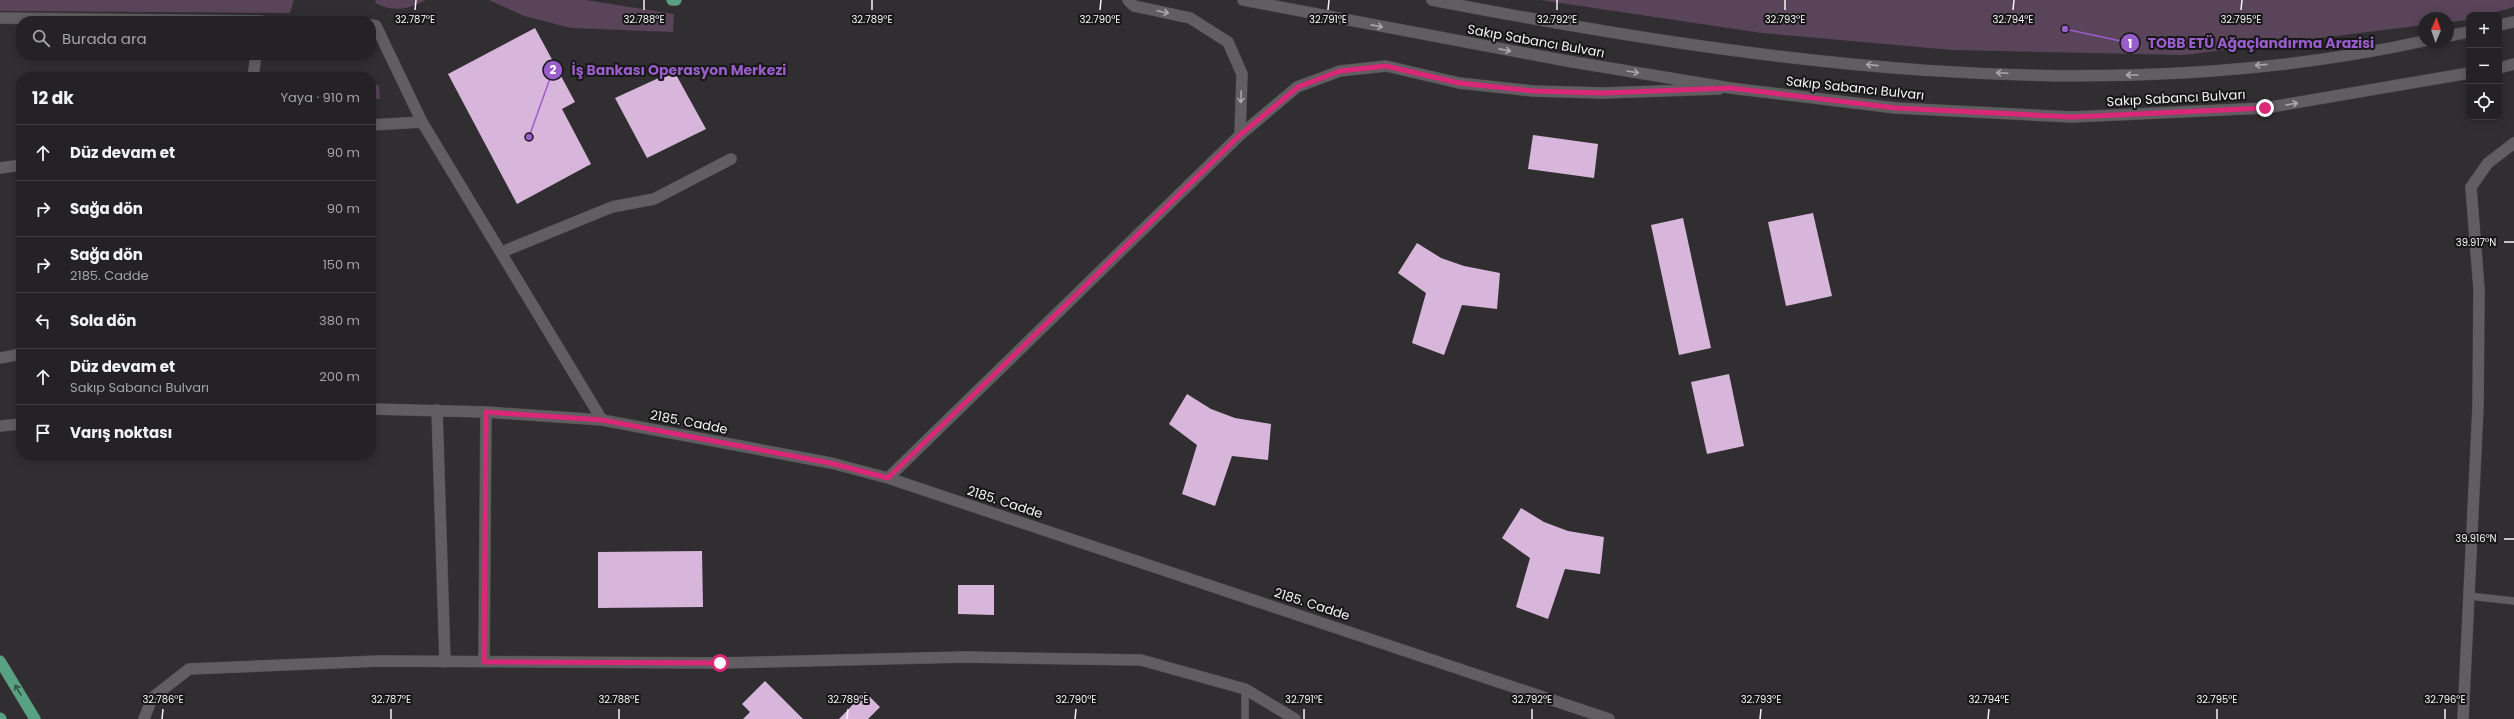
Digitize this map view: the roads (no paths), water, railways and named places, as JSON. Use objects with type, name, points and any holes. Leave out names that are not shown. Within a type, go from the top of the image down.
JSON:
[{"type":"main road","points":[[0,661],[35,719]]},
{"type":"street","points":[[1128,0],[1134,6],[1190,18],[1228,42],[1242,74],[1240,135]]},
{"type":"street","name":"Sakıp Sabancı Bulvarı","points":[[1243,0],[1567,62],[1730,88],[1896,108],[2072,117],[2265,108],[2466,74]]},
{"type":"street","name":"Sakıp Sabancı Bulvarı","points":[[1432,0],[1575,28],[1787,57],[1888,67],[2027,75],[2168,75],[2356,56],[2418,42]]},
{"type":"street","points":[[0,18],[16,18]]},
{"type":"street","points":[[2502,24],[2514,22]]},
{"type":"street","points":[[376,26],[422,122],[502,252],[602,420]]},
{"type":"street","points":[[2454,35],[2466,33]]},
{"type":"street","points":[[254,72],[255,60]]},
{"type":"street","points":[[2502,67],[2514,64]]},
{"type":"street","points":[[888,478],[1240,135],[1298,87],[1340,71],[1386,66],[1459,83],[1533,91],[1603,93],[1730,88]]},
{"type":"street","points":[[376,125],[422,122]]},
{"type":"street","points":[[2463,719],[2478,407],[2479,289],[2471,187],[2488,163],[2514,143]]},
{"type":"street","points":[[502,252],[612,207],[654,199],[731,159]]},
{"type":"street","points":[[0,168],[16,166]]},
{"type":"street","points":[[0,358],[16,355]]},
{"type":"street","name":"2185. Cadde","points":[[376,409],[486,412],[602,420],[830,463],[888,478],[1609,719]]},
{"type":"street","points":[[438,410],[445,662]]},
{"type":"street","points":[[484,662],[486,412]]},
{"type":"street","points":[[0,426],[16,424]]},
{"type":"street","points":[[144,719],[152,698],[188,669],[380,662],[720,663],[964,657],[1141,660],[1245,689],[1295,719]]},
{"type":"lane","points":[[2469,596],[2514,601]]},
{"type":"lane","points":[[1245,689],[1245,719]]},
{"type":"place","name":"TOBB ETÜ Ağaçlandırma Arazisi","points":[[2065,29]]},
{"type":"place","name":"İş Bankası Operasyon Merkezi","points":[[529,137]]}]
